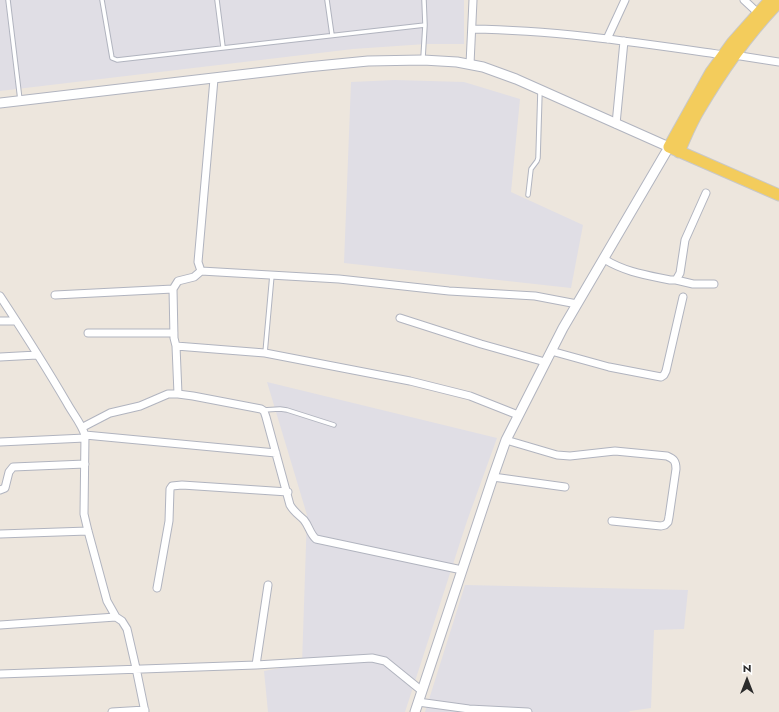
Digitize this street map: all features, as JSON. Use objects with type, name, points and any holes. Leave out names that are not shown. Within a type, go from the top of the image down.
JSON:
[{"type":"main road","points":[[415,712],[493,476],[506,440],[518,415],[577,304],[698,111],[729,55],[732,43],[770,0]]},
{"type":"main road","points":[[729,55],[742,43],[779,2]]},
{"type":"main road","points":[[0,103],[368,61],[423,60],[457,62],[483,67],[540,90],[779,195]]},
{"type":"street","points":[[470,64],[473,0]]},
{"type":"street","points":[[607,39],[625,0]]},
{"type":"street","points":[[744,0],[758,13]]},
{"type":"street","points":[[472,29],[509,29],[607,39],[779,62]]},
{"type":"street","points":[[616,124],[624,41]]},
{"type":"street","points":[[201,271],[198,262],[214,79]]},
{"type":"street","points":[[676,280],[680,273],[685,240],[706,193]]},
{"type":"street","points":[[604,259],[630,272],[693,284],[714,284]]},
{"type":"street","points":[[178,394],[173,289],[178,281],[194,277],[201,271],[339,279],[449,291],[535,296],[577,304]]},
{"type":"street","points":[[55,295],[173,289]]},
{"type":"street","points":[[0,296],[74,416],[83,427],[85,436],[84,514],[107,601],[116,617],[125,624],[145,711],[112,712]]},
{"type":"street","points":[[551,351],[609,367],[662,377],[666,371],[683,297]]},
{"type":"street","points":[[400,318],[481,344],[545,362]]},
{"type":"street","points":[[0,321],[16,321]]},
{"type":"street","points":[[88,333],[174,333]]},
{"type":"street","points":[[176,346],[266,353],[410,381],[470,396],[518,415]]},
{"type":"street","points":[[0,357],[37,355]]},
{"type":"street","points":[[83,427],[110,413],[140,406],[168,394],[178,394],[258,408],[262,410],[266,417],[292,509],[305,520],[312,535],[316,539],[462,570]]},
{"type":"street","points":[[0,442],[85,436],[276,453]]},
{"type":"street","points":[[506,440],[558,455],[570,456],[615,451],[668,456],[673,458],[676,462],[676,468],[669,517],[665,525],[612,521]]},
{"type":"street","points":[[0,490],[5,488],[9,472],[13,467],[85,464]]},
{"type":"street","points":[[493,476],[565,487]]},
{"type":"street","points":[[157,588],[169,521],[170,489],[172,486],[288,492]]},
{"type":"street","points":[[0,534],[88,531]]},
{"type":"street","points":[[256,664],[268,585]]},
{"type":"street","points":[[0,625],[116,617]]},
{"type":"street","points":[[0,674],[372,658],[385,661],[422,690]]},
{"type":"street","points":[[418,702],[469,709],[528,712]]},
{"type":"lane","points":[[8,0],[20,100]]},
{"type":"lane","points":[[102,0],[112,58],[117,60],[425,25]]},
{"type":"lane","points":[[217,0],[223,47]]},
{"type":"lane","points":[[327,0],[332,35]]},
{"type":"lane","points":[[423,60],[425,25],[424,0]]},
{"type":"lane","points":[[528,195],[531,169],[538,158],[540,90]]},
{"type":"lane","points":[[266,353],[272,275]]},
{"type":"lane","points":[[262,410],[286,410],[334,425]]},
{"type":"shaded area","points":[[0,0],[464,0],[464,44],[426,44],[353,49],[0,91]]},
{"type":"shaded area","points":[[395,80],[464,82],[520,99],[511,192],[583,225],[571,288],[344,263],[351,82]]},
{"type":"shaded area","points":[[267,382],[497,438],[467,521],[405,712],[268,712],[264,671],[302,664],[307,515]]},
{"type":"shaded area","points":[[465,585],[688,590],[684,629],[654,630],[651,708],[629,712],[425,712]]}]
